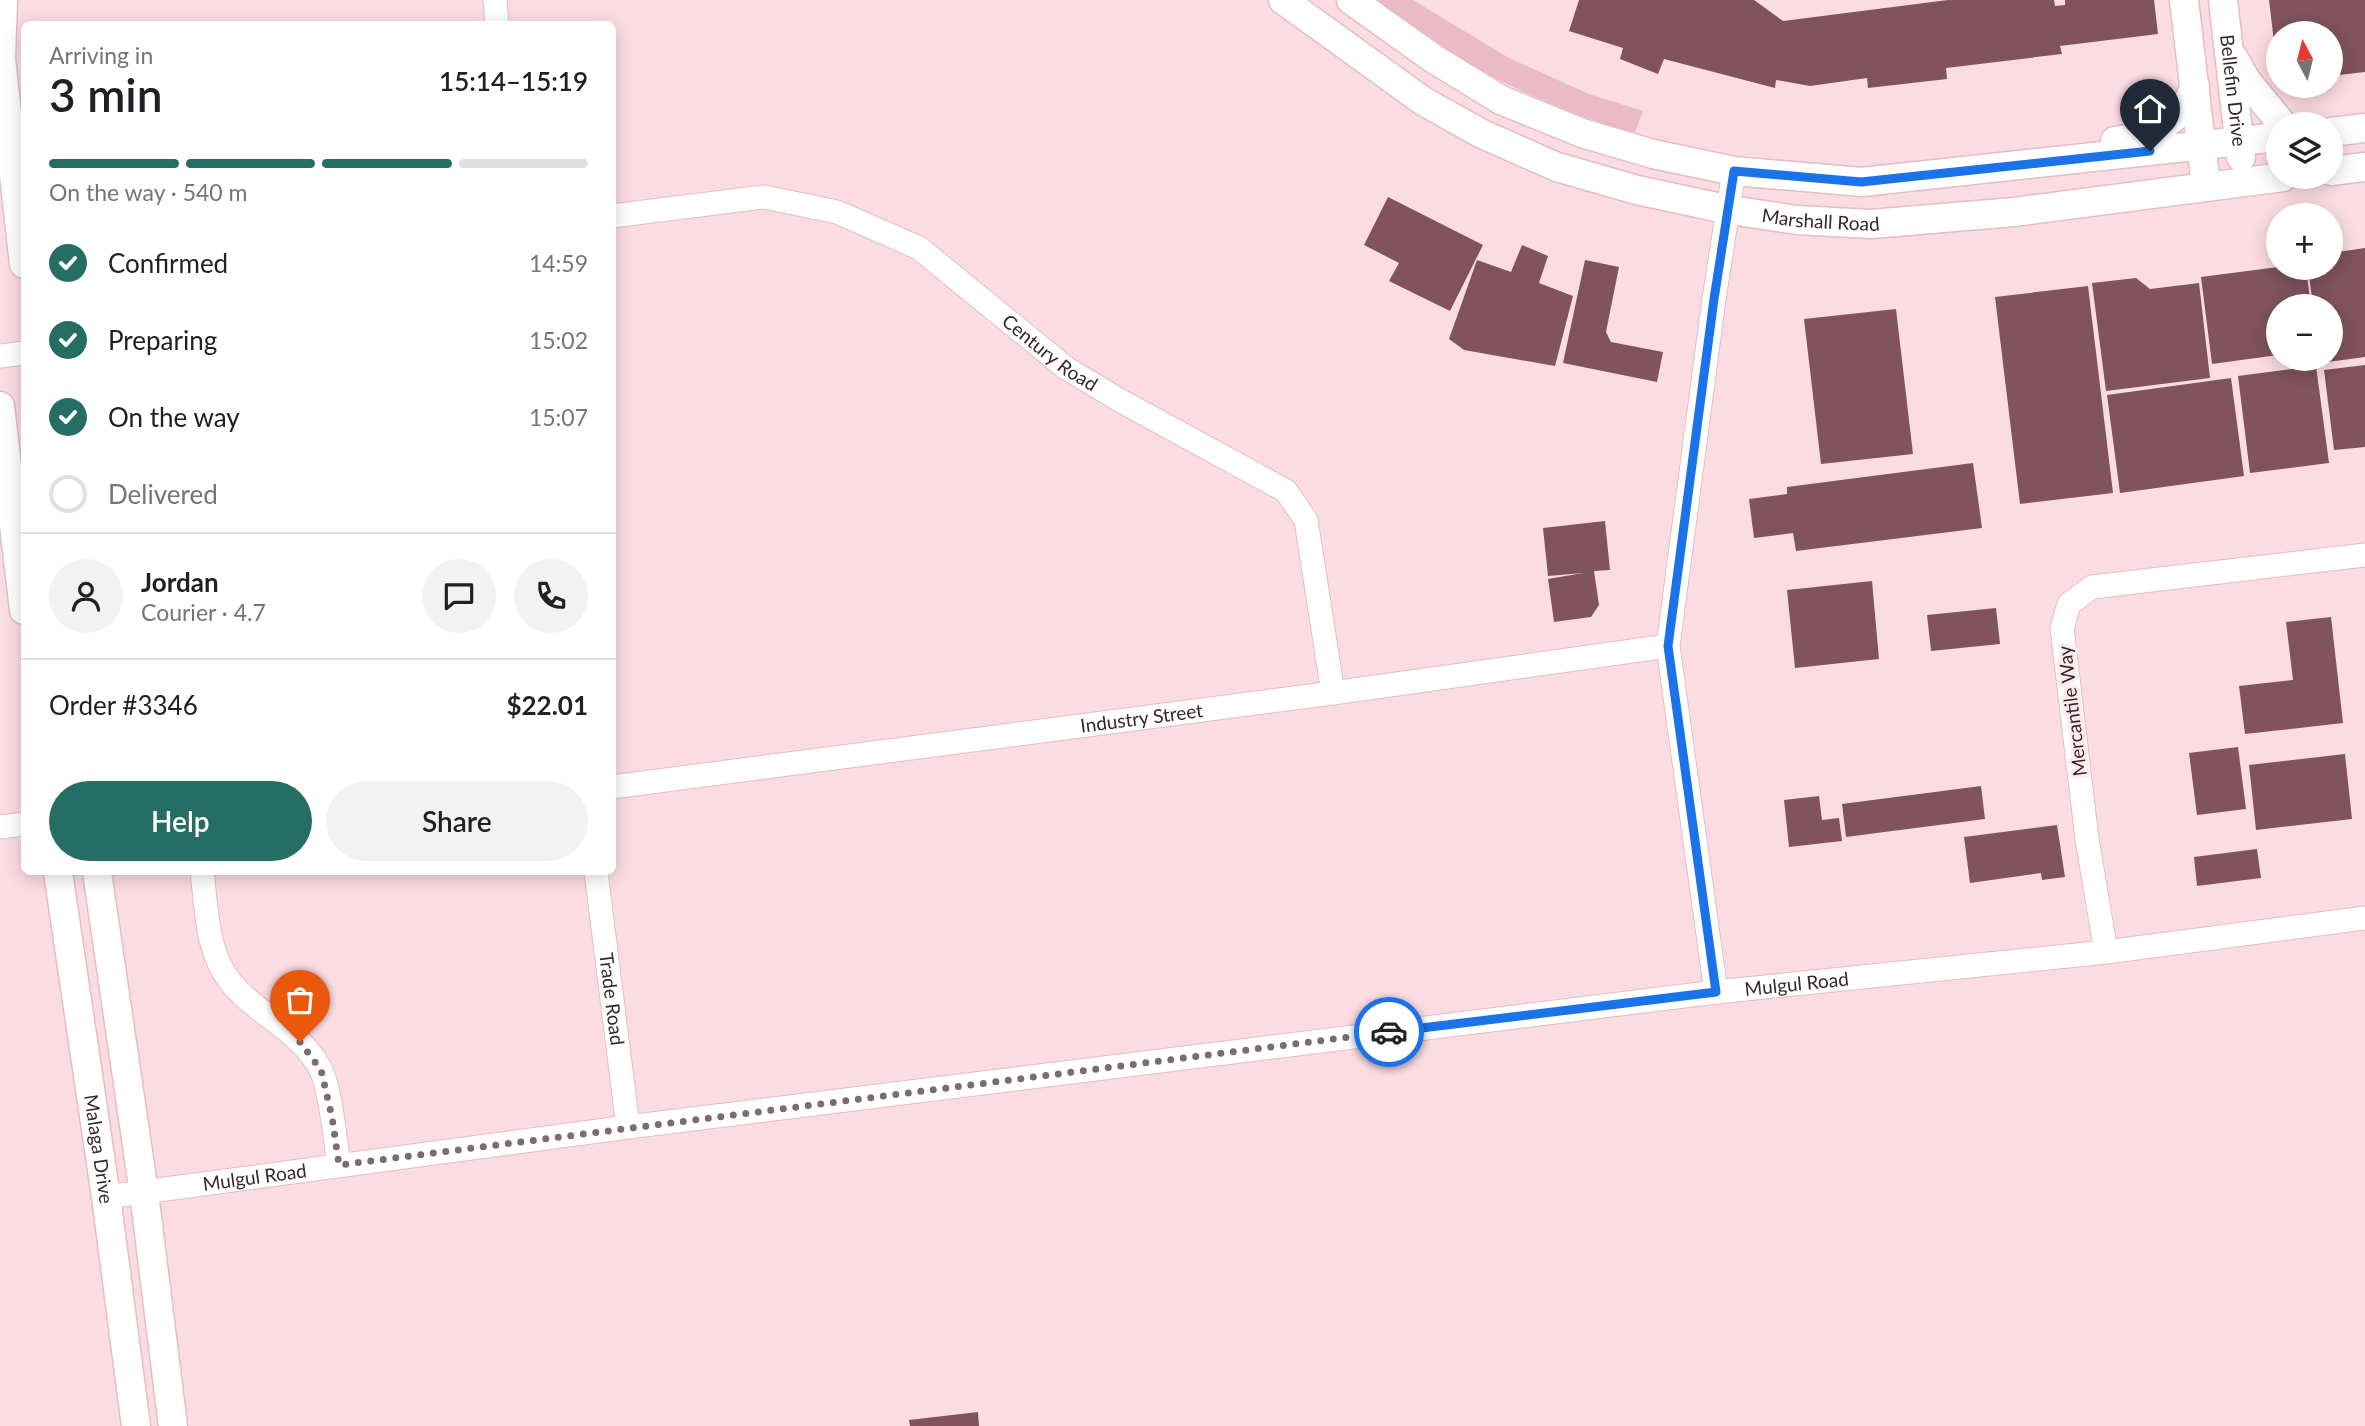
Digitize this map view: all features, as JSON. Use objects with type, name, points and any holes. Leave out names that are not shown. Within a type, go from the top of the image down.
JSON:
[{"type":"main road","points":[[3,0],[1,60],[21,237]]},
{"type":"main road","name":"Marshall Road","points":[[1283,0],[1423,101],[1482,134],[1557,167],[1637,190],[1730,210],[1797,220],[1871,224],[2014,212],[2266,179]]},
{"type":"main road","name":"Marshall Road","points":[[1351,0],[1434,59],[1501,100],[1582,133],[1653,153],[1734,171],[1861,182],[2266,138]]},
{"type":"main road","name":"Bellefin Drive","points":[[2184,0],[2206,186]]},
{"type":"main road","name":"Bellefin Drive","points":[[2222,0],[2245,181]]},
{"type":"main road","points":[[2227,45],[2246,80],[2272,112]]},
{"type":"main road","points":[[1924,176],[2003,154],[2131,139],[2170,121],[2186,106],[2195,86]]},
{"type":"main road","points":[[2343,131],[2365,128]]},
{"type":"main road","points":[[2343,170],[2365,167]]},
{"type":"main road","points":[[0,405],[21,584]]},
{"type":"main road","name":"Malaga Drive","points":[[58,875],[106,1197],[136,1426]]},
{"type":"main road","name":"Malaga Drive","points":[[97,875],[144,1193],[173,1426]]},
{"type":"street","points":[[495,0],[497,21]]},
{"type":"street","points":[[1716,992],[1668,646],[1714,299],[1734,171]]},
{"type":"street","name":"Century Road","points":[[616,216],[764,197],[836,212],[919,248],[1066,368],[1286,491],[1306,520],[1333,693]]},
{"type":"street","points":[[0,356],[21,353]]},
{"type":"street","name":"Mercantile Way","points":[[2106,952],[2087,839],[2062,628],[2069,604],[2092,587],[2365,555]]},
{"type":"street","name":"Industry Street","points":[[616,786],[1333,693],[1668,646]]},
{"type":"street","points":[[0,827],[21,824]]},
{"type":"street","points":[[202,875],[211,945],[232,985],[300,1042],[321,1070],[339,1165]]},
{"type":"street","name":"Trade Road","points":[[596,875],[628,1127]]},
{"type":"street","name":"Mulgul Road","points":[[106,1197],[628,1127],[1716,992],[2106,952],[2365,918]]},
{"type":"shaded area","points":[[0,0],[2365,0],[2365,1426],[0,1426]]},
{"type":"shaded area","points":[[1373,0],[1413,0],[1509,58],[1589,94],[1643,111],[1634,135],[1556,106],[1481,71],[1439,46]]},
{"type":"building","points":[[1579,0],[1754,0],[1783,21],[1948,0],[2054,0],[2055,6],[2065,5],[2065,0],[2154,0],[2158,34],[2060,46],[2062,54],[1946,68],[1947,79],[1868,88],[1867,78],[1810,86],[1776,80],[1775,88],[1664,59],[1658,74],[1620,59],[1623,48],[1569,31]]},
{"type":"building","points":[[2269,0],[2365,0],[2365,72],[2343,75],[2343,21],[2272,21]]},
{"type":"building","points":[[1388,197],[1483,245],[1450,311],[1389,281],[1399,263],[1364,245]]},
{"type":"building","points":[[1522,245],[1548,256],[1539,283],[1573,296],[1555,366],[1464,350],[1449,339],[1477,260],[1511,272]]},
{"type":"building","points":[[2365,248],[2365,357],[2343,360],[2343,294],[2311,294],[2310,280],[2343,280],[2343,251]]},
{"type":"building","points":[[1585,260],[1619,267],[1606,332],[1611,342],[1663,352],[1657,382],[1563,363]]},
{"type":"building","points":[[2266,269],[2266,280],[2308,280],[2309,294],[2266,294],[2266,357],[2212,364],[2201,277]]},
{"type":"building","points":[[2136,278],[2150,289],[2199,283],[2210,378],[2106,391],[2092,283]]},
{"type":"building","points":[[2088,286],[2113,493],[2020,504],[1995,297]]},
{"type":"building","points":[[1896,309],[1913,454],[1821,464],[1804,319]]},
{"type":"building","points":[[2365,365],[2365,447],[2334,450],[2324,371],[2343,371],[2343,368]]},
{"type":"building","points":[[2277,371],[2317,371],[2329,463],[2250,473],[2238,376]]},
{"type":"building","points":[[2231,378],[2244,476],[2120,493],[2107,395]]},
{"type":"building","points":[[1973,463],[1982,528],[1796,551],[1793,533],[1754,538],[1749,499],[1787,494],[1787,487]]},
{"type":"building","points":[[1605,521],[1610,570],[1594,571],[1599,605],[1591,617],[1554,622],[1548,579],[1583,573],[1548,576],[1543,528]]},
{"type":"building","points":[[1872,581],[1879,659],[1795,668],[1787,590]]},
{"type":"building","points":[[1996,608],[2000,644],[1931,651],[1927,615]]},
{"type":"building","points":[[2331,617],[2343,723],[2245,734],[2239,686],[2293,680],[2286,622]]},
{"type":"building","points":[[2238,747],[2246,809],[2197,815],[2189,753]]},
{"type":"building","points":[[2345,754],[2352,819],[2256,830],[2249,765]]},
{"type":"building","points":[[1981,786],[1985,819],[1846,837],[1842,804]]},
{"type":"building","points":[[1819,796],[1822,820],[1839,818],[1842,841],[1789,847],[1784,800]]},
{"type":"building","points":[[2057,825],[2065,877],[2042,880],[2041,873],[1970,883],[1964,837]]},
{"type":"building","points":[[2257,849],[2261,878],[2197,886],[2194,857]]},
{"type":"building","points":[[978,1412],[979,1426],[910,1426],[909,1420]]},
{"type":"way so far","points":[[300,1042],[321,1070],[339,1165],[1389,1032]]},
{"type":"route","points":[[1389,1032],[1716,992],[1668,646],[1714,299],[1734,171],[1861,182],[2150,151]]}]
